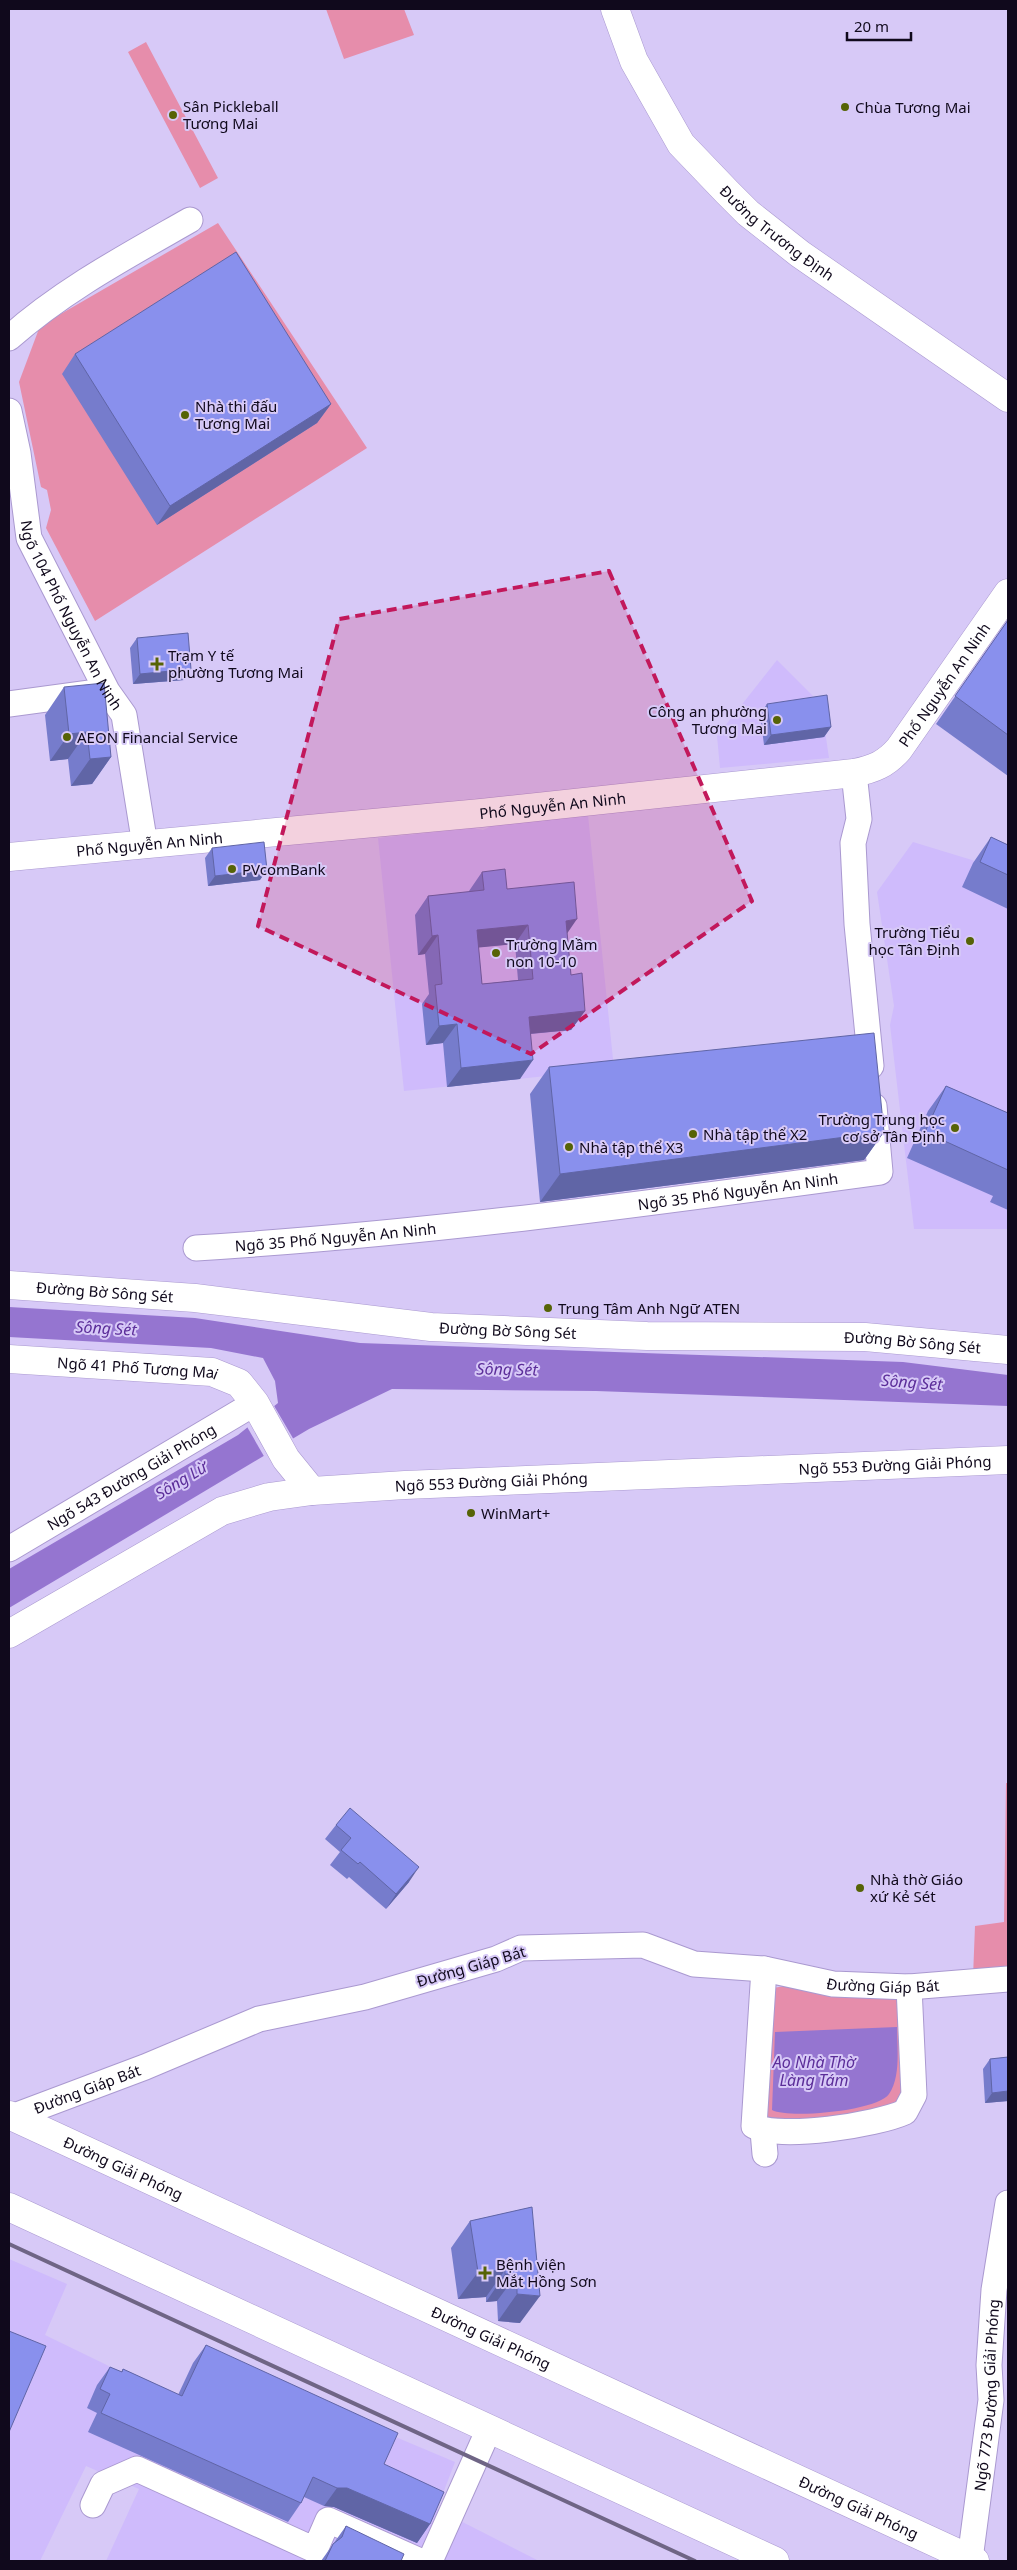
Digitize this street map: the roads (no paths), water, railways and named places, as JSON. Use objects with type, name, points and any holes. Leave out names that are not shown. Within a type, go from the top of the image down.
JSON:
[{"type":"street","name":"Đường Trương Định","points":[[615,9],[634,61],[681,144],[727,192],[756,220],[800,254],[1008,398]]},
{"type":"street","points":[[9,338],[37,313],[91,276],[190,220]]},
{"type":"street","name":"Ngõ 104 Phố Nguyễn An Ninh","points":[[9,411],[18,453],[29,538],[107,691],[124,715],[145,845]]},
{"type":"street","name":"Phố Nguyễn An Ninh","points":[[9,856],[145,845],[854,773],[875,769],[889,761],[899,749],[1008,593]]},
{"type":"street","points":[[9,704],[107,691]]},
{"type":"street","name":"Ngõ 35 Phố Nguyễn An Ninh","points":[[196,1248],[305,1241],[420,1229],[880,1172],[857,924],[853,843],[859,820],[854,773]]},
{"type":"street","name":"Đường Bờ Sông Sét","points":[[9,1284],[195,1298],[431,1327],[647,1336],[865,1336],[1008,1350]]},
{"type":"street","name":"Ngõ 41 Phố Tương Mai","points":[[9,1360],[212,1372],[240,1383],[255,1404],[286,1459],[312,1491]]},
{"type":"street","name":"Ngõ 543 Đường Giải Phóng","points":[[9,1549],[255,1404]]},
{"type":"street","name":"Ngõ 553 Đường Giải Phóng","points":[[9,1634],[222,1511],[269,1497],[312,1491],[716,1471],[1008,1460]]},
{"type":"street","name":"Đường Giáp Bát","points":[[10,2119],[145,2067],[259,2019],[365,1997],[496,1959],[521,1948],[643,1945],[694,1964],[764,1969],[833,1984],[909,1987],[1008,1979]]},
{"type":"street","points":[[764,1969],[754,2126],[764,2143],[807,2130],[867,2124],[905,2112],[914,2095],[909,1987]]},
{"type":"street","name":"Đường Giải Phóng","points":[[10,2119],[972,2560]]},
{"type":"street","name":"Ngõ 773 Đường Giải Phóng","points":[[972,2560],[991,2400],[989,2365],[994,2290],[1008,2203]]},
{"type":"street","points":[[9,2207],[775,2561]]},
{"type":"street","points":[[430,2561],[489,2429]]},
{"type":"street","points":[[94,2506],[103,2484],[137,2469],[315,2550],[328,2520],[420,2561]]},
{"type":"water","points":[[9,1307],[195,1318],[360,1343],[903,1362],[1008,1375],[1008,1406],[596,1391],[392,1389],[309,1429],[9,1608],[9,1569],[238,1435],[278,1403],[275,1381],[263,1358],[211,1348],[9,1337]]},
{"type":"water","name":"Ao Nhà Thờ Làng Tám","points":[[897,2027],[897,2071],[893,2087],[882,2100],[852,2109],[833,2112],[796,2114],[772,2110],[775,2032]]},
{"type":"railway","points":[[9,2244],[695,2561]]},
{"type":"place","name":"Chùa Tương Mai","points":[[845,107]]},
{"type":"place","name":"Sân Pickleball Tương Mai","points":[[173,115]]},
{"type":"place","name":"Nhà thi đấu Tương Mai","points":[[185,415]]},
{"type":"place","name":"Trạm Y tế phường Tương Mai","points":[[157,664]]},
{"type":"place","name":"Công an phường Tương Mai","points":[[777,720]]},
{"type":"place","name":"AEON Financial Service","points":[[67,737]]},
{"type":"place","name":"PVcomBank","points":[[232,869]]},
{"type":"place","name":"Trường Tiểu học Tân Định","points":[[970,941]]},
{"type":"place","name":"Trường Mầm non 10-10","points":[[496,953]]},
{"type":"place","name":"Trường Trung học cơ sở Tân Định","points":[[955,1128]]},
{"type":"place","name":"Nhà tập thể X2","points":[[693,1134]]},
{"type":"place","name":"Nhà tập thể X3","points":[[569,1147]]},
{"type":"place","name":"Trung Tâm Anh Ngữ ATEN","points":[[548,1308]]},
{"type":"place","name":"WinMart+","points":[[471,1513]]},
{"type":"place","name":"Nhà thờ Giáo xứ Kẻ Sét","points":[[860,1888]]},
{"type":"place","name":"Bệnh viện Mắt Hồng Sơn","points":[[485,2273]]},
{"type":"water label","name":"Sông Sét","points":[[106,1328]]},
{"type":"water label","name":"Sông Sét","points":[[507,1369]]},
{"type":"water label","name":"Sông Sét","points":[[912,1382]]},
{"type":"water label","name":"Sông Lừ","points":[[181,1480]]}]
